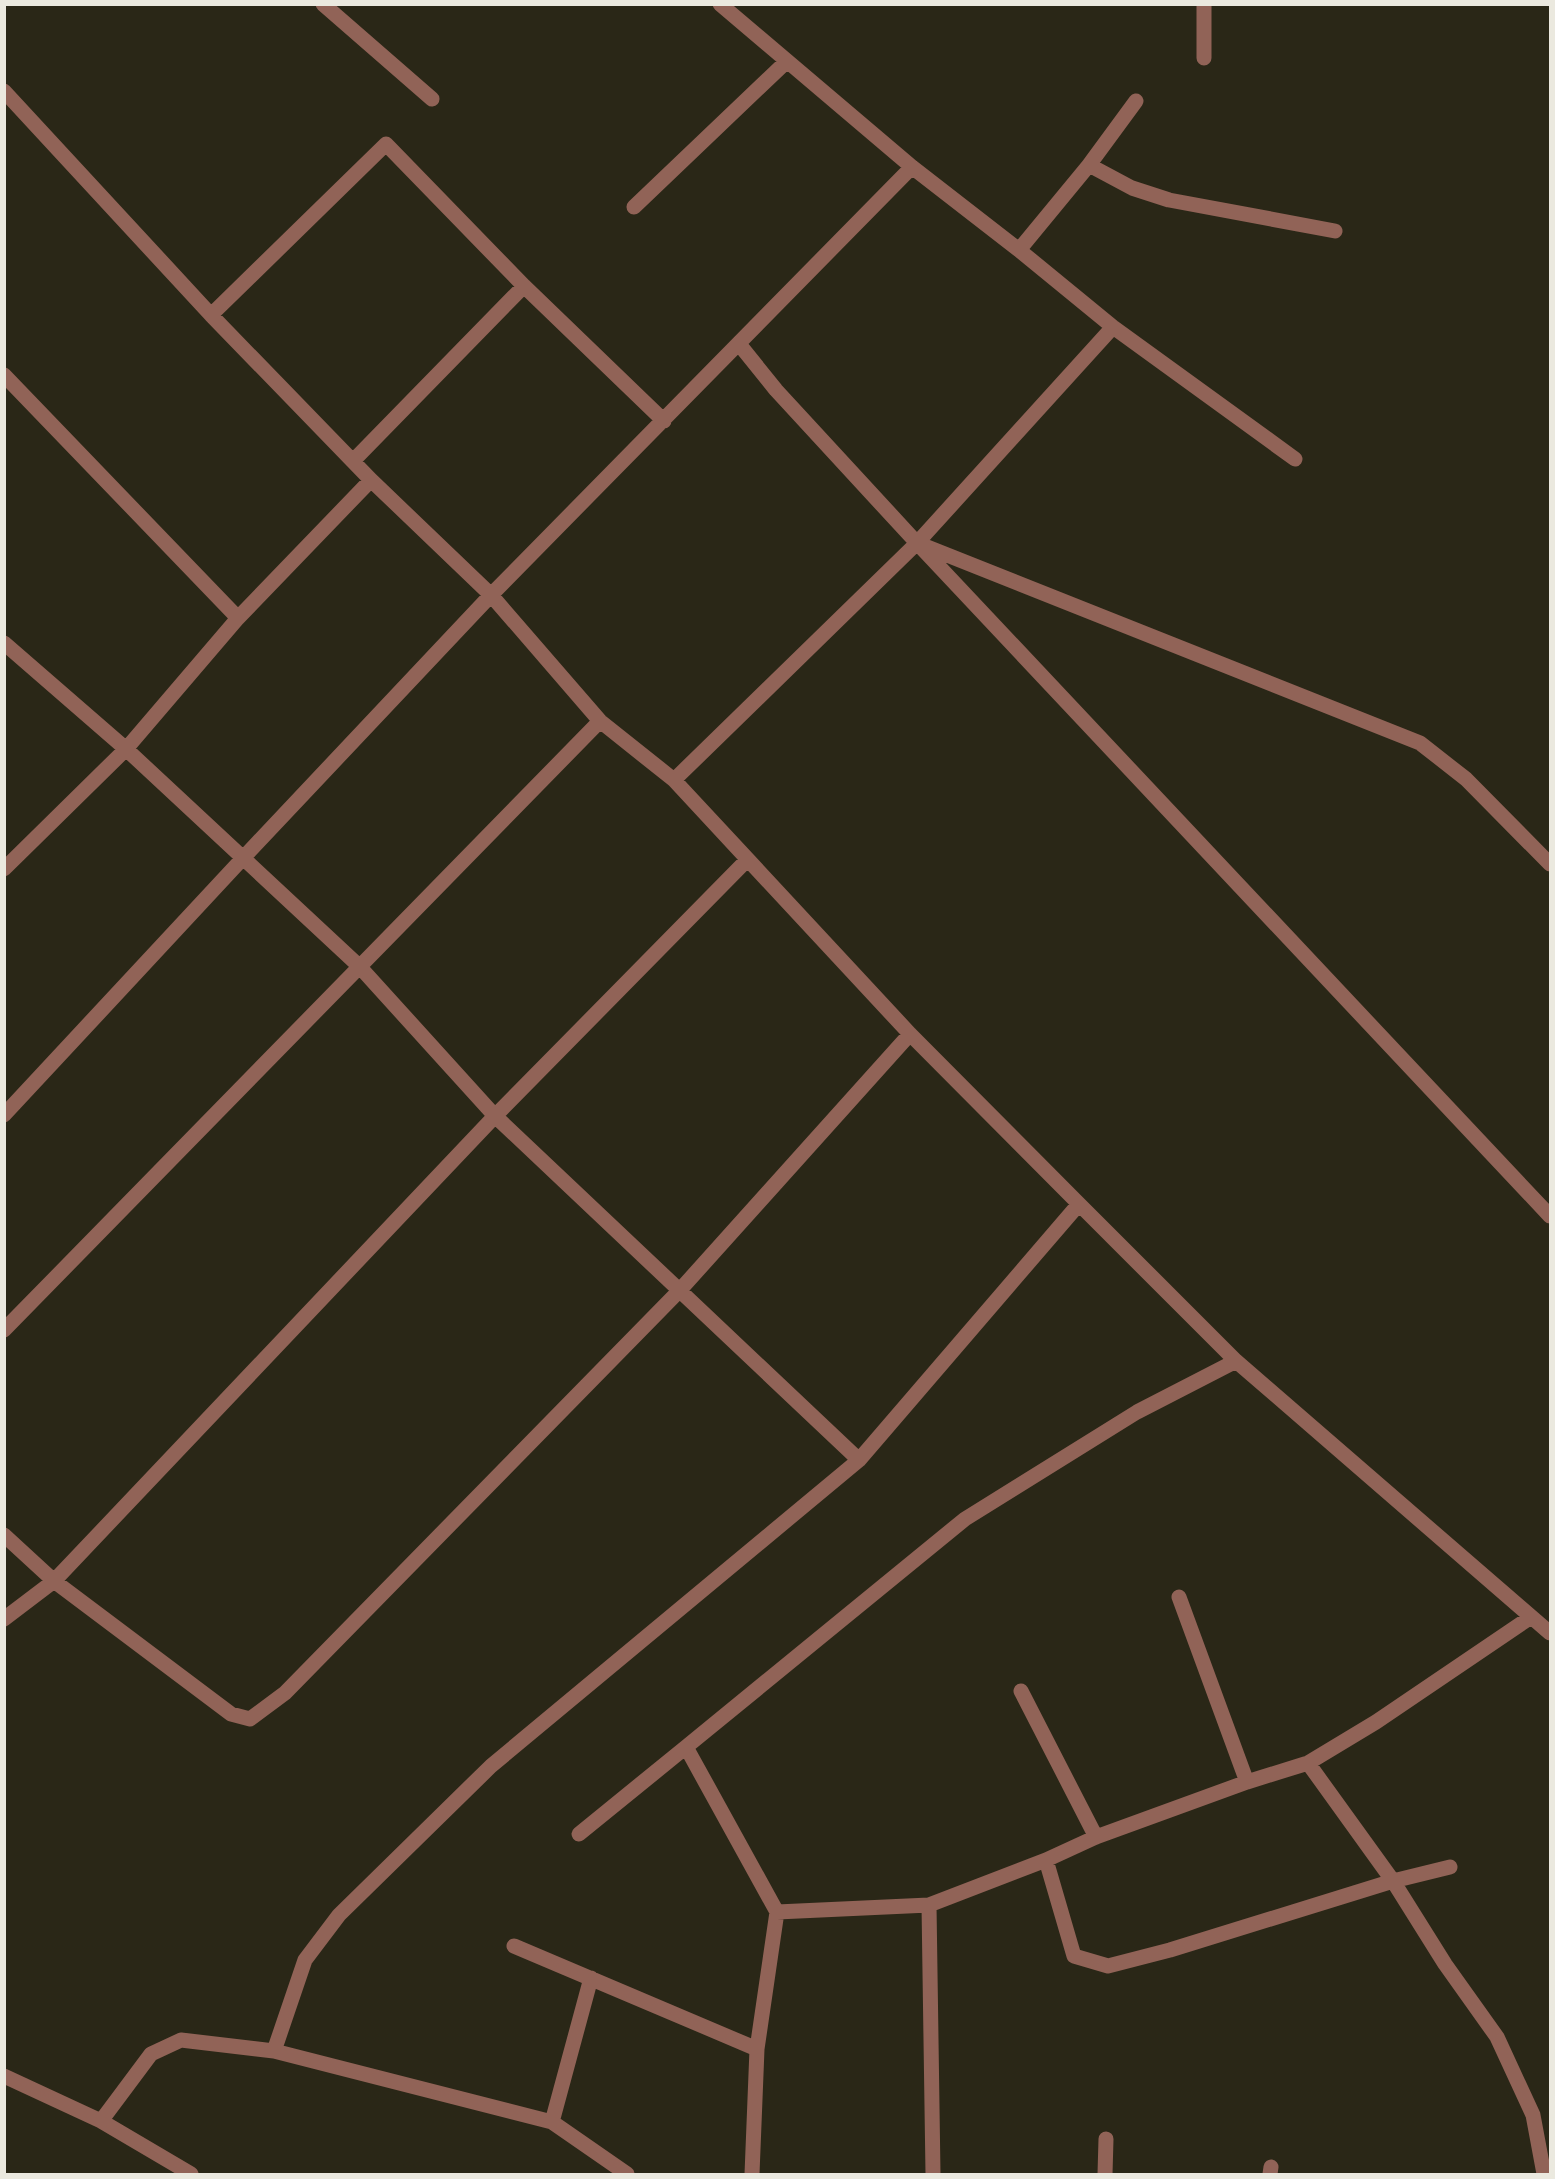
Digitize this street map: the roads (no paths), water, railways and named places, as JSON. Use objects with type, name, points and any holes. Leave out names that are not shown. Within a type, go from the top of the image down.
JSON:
[{"type":"street","points":[[323,4],[432,99]]},
{"type":"street","points":[[720,4],[912,167],[1113,327],[1295,459]]},
{"type":"street","points":[[1204,4],[1204,58]]},
{"type":"street","points":[[634,207],[786,62]]},
{"type":"street","points":[[4,91],[211,315],[371,480],[492,595],[600,721],[674,780],[910,1034],[1236,1361],[1551,1633]]},
{"type":"street","points":[[1019,250],[1089,165],[1136,101]]},
{"type":"street","points":[[211,315],[386,144],[524,286],[664,421]]},
{"type":"street","points":[[1089,165],[1132,188],[1169,200],[1335,231]]},
{"type":"street","points":[[4,1115],[492,595],[912,167]]},
{"type":"street","points":[[353,461],[524,286]]},
{"type":"street","points":[[674,780],[917,543],[1113,327]]},
{"type":"street","points":[[739,344],[776,390],[917,543],[1551,1216]]},
{"type":"street","points":[[4,375],[238,618]]},
{"type":"street","points":[[4,869],[126,749],[238,618],[371,480]]},
{"type":"street","points":[[917,543],[1420,743],[1466,779],[1551,864]]},
{"type":"street","points":[[5,644],[126,749],[359,966],[495,1116],[859,1460]]},
{"type":"street","points":[[4,1330],[600,721]]},
{"type":"street","points":[[4,1619],[54,1581],[495,1116],[747,860]]},
{"type":"street","points":[[4,1535],[54,1581],[231,1714],[250,1719],[285,1693],[680,1290],[910,1034]]},
{"type":"street","points":[[274,2051],[305,1960],[339,1915],[492,1766],[859,1460],[1079,1204]]},
{"type":"street","points":[[579,1834],[965,1519],[1137,1412],[1236,1361]]},
{"type":"street","points":[[1179,1597],[1247,1782]]},
{"type":"street","points":[[777,1912],[929,1905],[1046,1860],[1096,1837],[1247,1782],[1308,1763],[1376,1722],[1531,1617]]},
{"type":"street","points":[[1021,1691],[1096,1837]]},
{"type":"street","points":[[686,1746],[777,1912],[757,2049],[752,2175]]},
{"type":"street","points":[[1308,1763],[1393,1881],[1445,1964],[1497,2037],[1533,2115],[1544,2175]]},
{"type":"street","points":[[1046,1860],[1074,1956],[1108,1965],[1170,1950],[1393,1881],[1450,1867]]},
{"type":"street","points":[[929,1905],[933,2175]]},
{"type":"street","points":[[514,1946],[757,2049]]},
{"type":"street","points":[[552,2122],[591,1978]]},
{"type":"street","points":[[101,2121],[151,2054],[181,2040],[274,2051],[552,2122],[627,2175]]},
{"type":"street","points":[[4,2076],[101,2121],[191,2175]]},
{"type":"street","points":[[1105,2175],[1106,2139]]}]
